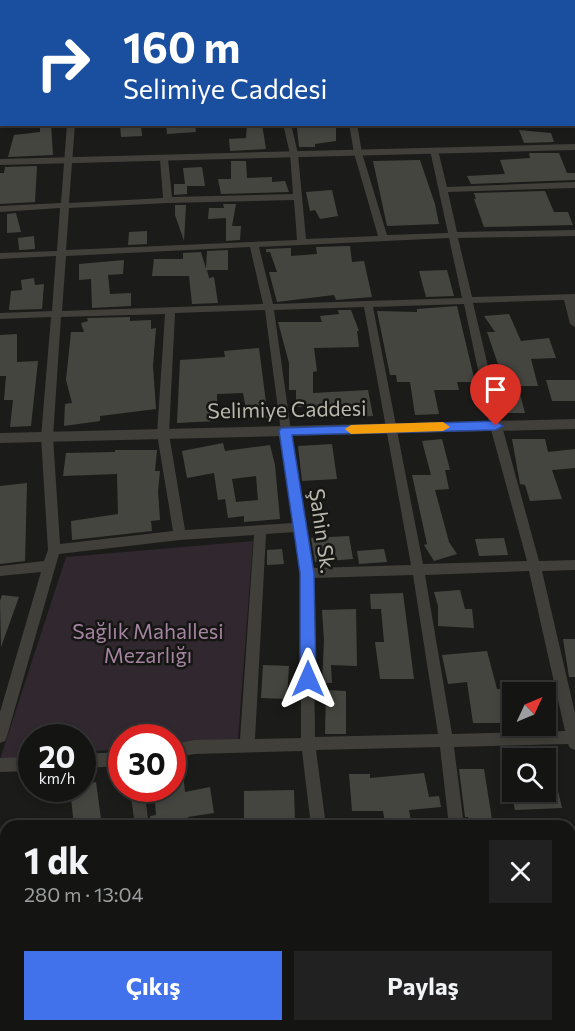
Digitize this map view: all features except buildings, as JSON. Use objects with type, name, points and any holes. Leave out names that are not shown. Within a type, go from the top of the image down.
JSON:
[{"type":"street","points":[[0,736],[54,550],[46,437],[71,126]]},
{"type":"street","points":[[287,126],[294,154],[302,242]]},
{"type":"street","points":[[353,126],[358,153],[383,238]]},
{"type":"street","points":[[0,162],[575,147]]},
{"type":"street","points":[[186,749],[308,743],[574,739],[534,565],[496,426],[470,301],[434,150]]},
{"type":"street","points":[[164,159],[168,200]]},
{"type":"street","points":[[444,190],[575,185]]},
{"type":"street","points":[[0,209],[168,200],[298,197]]},
{"type":"street","points":[[0,256],[254,243],[575,233]]},
{"type":"street","name":"Şahin Sk.","points":[[254,243],[269,307],[307,573],[308,743],[317,820]]},
{"type":"street","points":[[0,316],[571,297],[575,324]]},
{"type":"street","points":[[368,304],[390,428],[419,569],[447,740],[456,820]]},
{"type":"street","points":[[170,310],[163,434],[180,535]]},
{"type":"street","name":"Selimiye Caddesi","points":[[0,438],[575,424]]},
{"type":"street","points":[[54,550],[180,535],[300,527]]},
{"type":"street","points":[[247,745],[260,529]]},
{"type":"street","points":[[307,573],[575,565]]},
{"type":"street","points":[[0,570],[49,566]]},
{"type":"street","points":[[0,765],[18,764]]},
{"type":"street","points":[[139,802],[141,820]]},
{"type":"green space","name":"Sağlık Mahallesi Mezarlığı","points":[[253,541],[238,739],[186,744],[186,724],[108,724],[108,750],[96,751],[96,724],[18,724],[18,758],[0,759],[66,557]]},
{"type":"slow traffic","points":[[351,429],[443,427]]},
{"type":"route","points":[[308,679],[307,573],[285,431],[496,426]]}]
